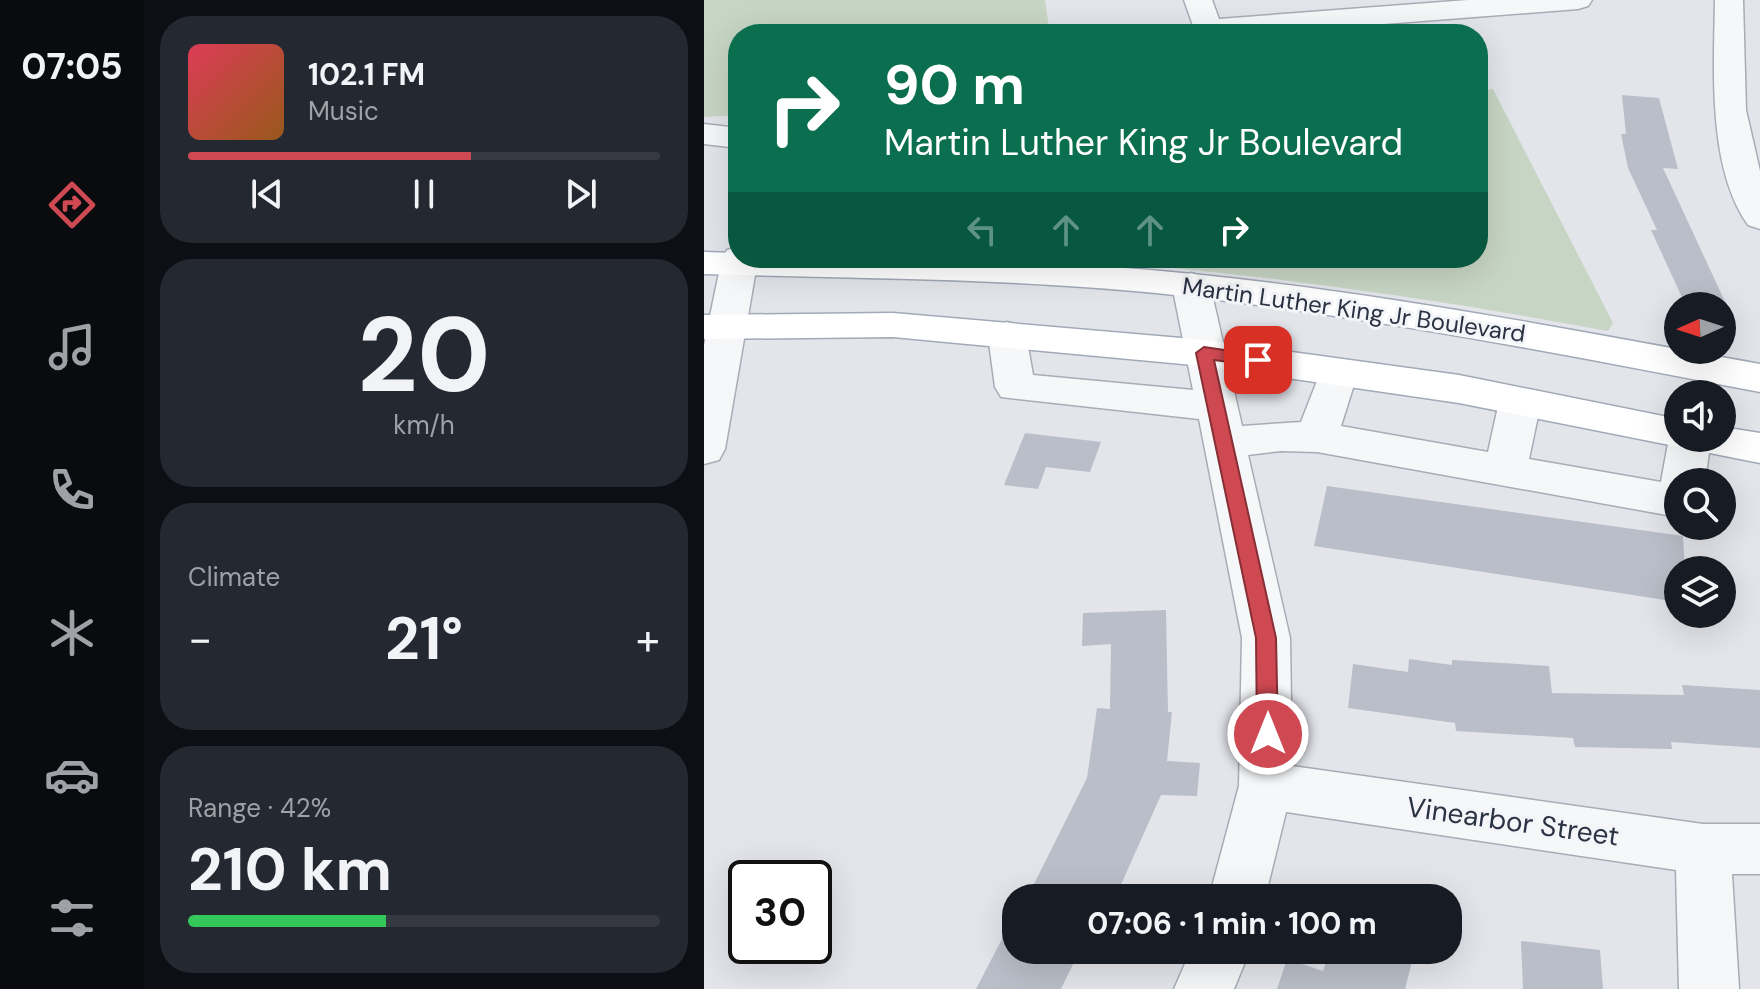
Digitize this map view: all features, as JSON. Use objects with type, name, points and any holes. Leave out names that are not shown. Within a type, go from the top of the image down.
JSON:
[{"type":"main road","name":"Martin Luther King Jr Boulevard","points":[[908,268],[1191,285],[1430,317],[1760,378]]},
{"type":"main road","points":[[715,326],[893,325],[1204,353],[1459,389],[1664,431]]},
{"type":"main road","points":[[1736,444],[1760,448]]},
{"type":"street","points":[[1198,0],[1205,24]]},
{"type":"street","points":[[1271,24],[1578,0]]},
{"type":"street","points":[[1720,1],[1730,110],[1746,185],[1760,218]]},
{"type":"street","points":[[704,134],[728,137]]},
{"type":"street","points":[[704,449],[715,326],[727,261]]},
{"type":"street","points":[[1191,285],[1266,638],[1266,786],[1241,884]]},
{"type":"street","points":[[1007,335],[1015,387],[1281,436],[1317,437],[1664,498]]},
{"type":"street","points":[[1317,437],[1338,372]]},
{"type":"street","points":[[1505,470],[1520,402]]},
{"type":"street","name":"Vinearbor Street","points":[[1266,786],[1703,849],[1760,849]]},
{"type":"street","points":[[1703,849],[1709,989]]},
{"type":"street","points":[[1204,989],[1215,964]]},
{"type":"green space","points":[[704,0],[1045,0],[1049,24],[728,24],[728,116],[704,117]]},
{"type":"green space","points":[[1488,89],[1493,89],[1613,323],[1608,331],[1336,287],[1167,268],[1488,268]]},
{"type":"building","points":[[1622,95],[1659,98],[1678,169],[1663,168],[1721,292],[1680,292],[1651,230],[1657,230],[1628,168],[1621,134],[1626,134]]},
{"type":"building","points":[[1025,433],[1101,442],[1090,472],[1046,467],[1038,489],[1004,485]]},
{"type":"building","points":[[1327,486],[1664,533],[1664,540],[1683,540],[1684,556],[1664,556],[1664,600],[1314,546]]},
{"type":"building","points":[[1166,610],[1168,712],[1172,712],[1167,761],[1200,763],[1197,796],[1161,795],[1121,884],[1034,884],[1087,778],[1097,708],[1110,709],[1111,644],[1082,646],[1083,613]]},
{"type":"building","points":[[1409,659],[1452,665],[1452,660],[1549,666],[1552,693],[1684,695],[1682,685],[1760,690],[1760,748],[1671,742],[1672,749],[1575,747],[1573,738],[1456,731],[1455,723],[1348,708],[1353,664],[1408,672]]},
{"type":"building","points":[[1002,939],[1002,964],[1073,964],[1061,989],[976,989]]},
{"type":"building","points":[[1521,941],[1600,950],[1603,989],[1523,989]]},
{"type":"building","points":[[1285,964],[1302,964],[1323,971],[1325,964],[1411,964],[1405,989],[1277,989]]},
{"type":"route","points":[[1258,360],[1204,353],[1266,638],[1268,734]]}]
